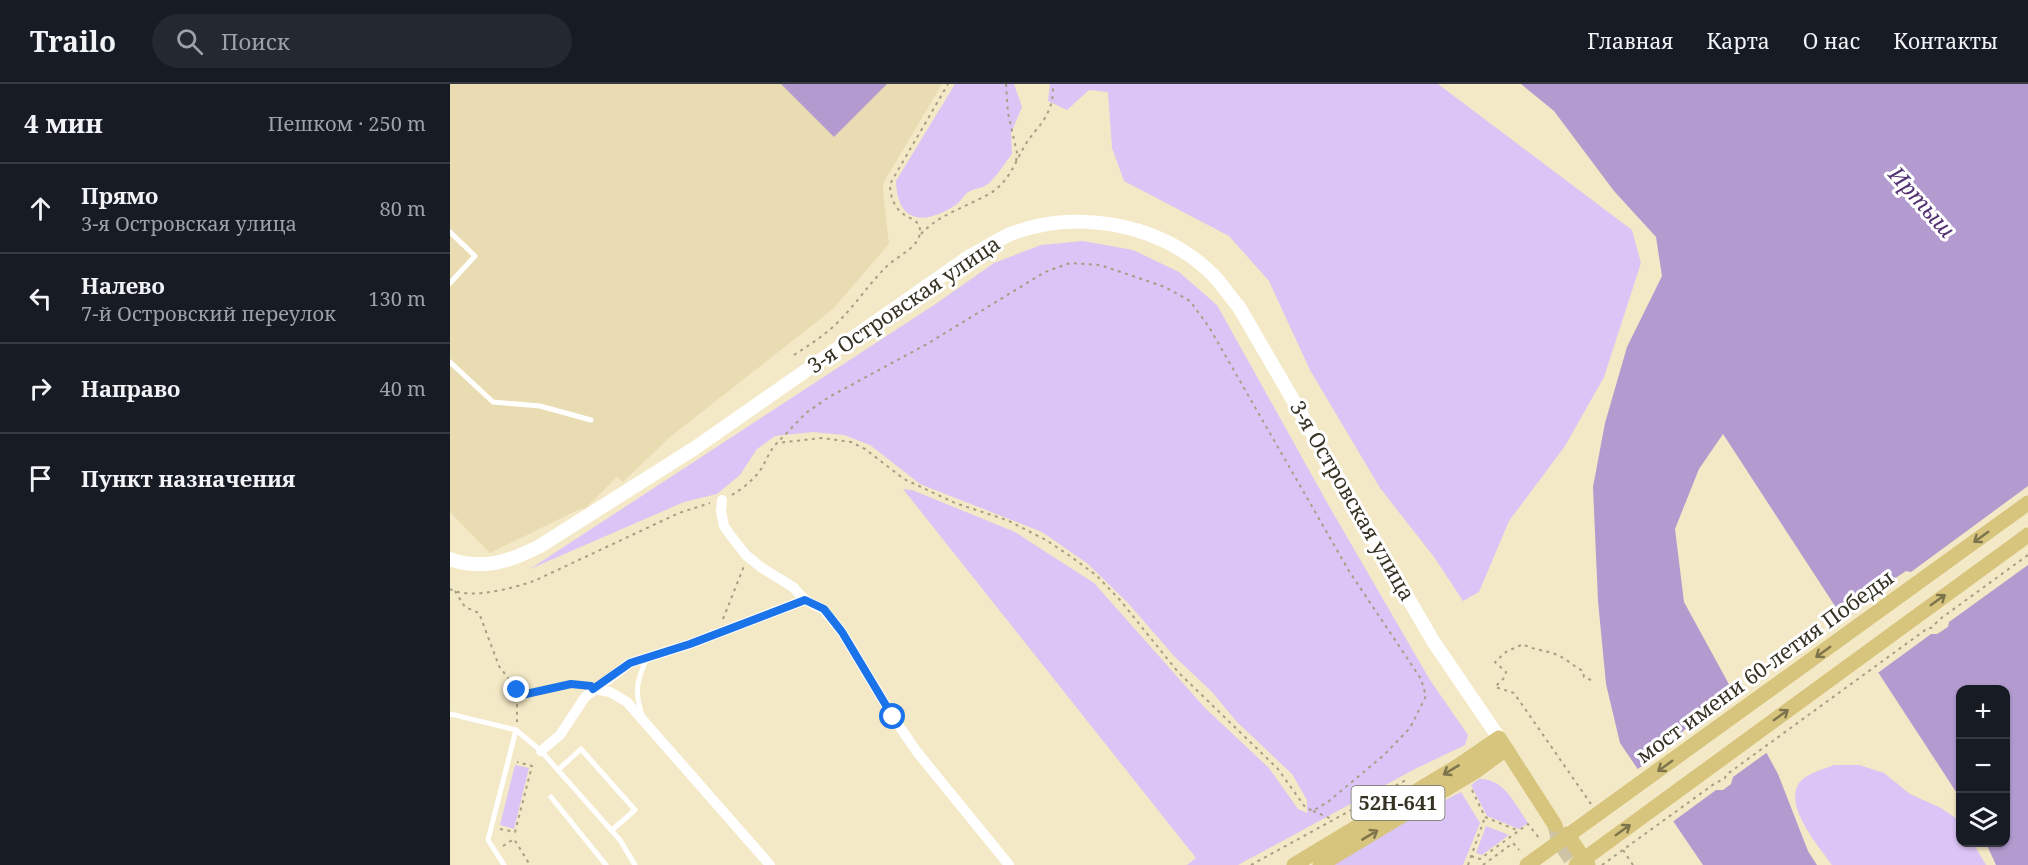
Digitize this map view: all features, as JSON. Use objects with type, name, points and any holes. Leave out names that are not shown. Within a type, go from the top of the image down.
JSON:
[{"type":"main road","name":"3-я Островская улица","points":[[450,559],[472,565],[495,564],[517,558],[540,546],[695,447],[970,256],[1007,236],[1040,226],[1072,222],[1125,227],[1157,237],[1185,252],[1213,275],[1239,307],[1433,641],[1503,744]]},
{"type":"main road","name":"мост имени 60-летия Победы","points":[[1527,865],[2028,503]]},
{"type":"main road","points":[[1576,865],[2028,534]]},
{"type":"main road","points":[[1503,744],[1588,865]]},
{"type":"main road","name":"52Н-641","points":[[1294,865],[1458,766],[1503,744]]},
{"type":"main road","name":"52Н-641","points":[[1320,865],[1476,771],[1503,744]]},
{"type":"street","points":[[722,500],[721,511],[724,526],[746,555],[793,587],[805,600],[824,609],[842,632],[911,743],[1009,865]]},
{"type":"street","points":[[541,751],[560,735],[577,706],[593,689],[630,663],[690,644],[805,600]]},
{"type":"street","points":[[593,689],[610,692],[627,702],[770,865]]},
{"type":"lane","points":[[450,232],[475,256],[450,283]]},
{"type":"lane","points":[[450,362],[493,402],[540,406],[591,420]]},
{"type":"lane","points":[[642,717],[636,698],[638,676],[648,657]]},
{"type":"lane","points":[[450,714],[516,730],[541,751],[612,830],[635,865]]},
{"type":"lane","points":[[504,865],[488,840],[516,730]]},
{"type":"lane","points":[[558,770],[581,749],[635,810],[612,830]]},
{"type":"lane","points":[[551,797],[606,865]]},
{"type":"path","points":[[921,234],[919,224],[902,213],[895,205],[890,193],[890,184],[948,84]]},
{"type":"path","points":[[1006,84],[1008,113],[1017,153],[1016,165]]},
{"type":"path","points":[[794,355],[840,320],[888,266],[910,249],[928,225],[990,194],[1001,185],[1016,165],[1028,141],[1042,124],[1051,105],[1053,84]]},
{"type":"path","points":[[450,589],[487,592],[534,581],[679,513],[722,500],[740,491],[759,471],[770,450],[816,405],[927,344],[1045,272],[1070,263],[1100,265],[1165,287],[1190,301],[1209,327],[1349,571],[1421,679],[1426,696],[1410,728],[1384,755],[1329,801],[1313,811]]},
{"type":"path","points":[[777,443],[822,438],[851,442],[866,449],[904,479],[955,503],[1007,520],[1046,540],[1070,556],[1104,584],[1178,672],[1278,769],[1305,807],[1334,820]]},
{"type":"path","points":[[719,633],[746,555]]},
{"type":"path","points":[[1602,865],[1725,778],[2028,555]]},
{"type":"path","points":[[455,591],[465,607],[479,613],[499,666],[517,690],[526,694],[571,684],[591,686],[593,689]]},
{"type":"path","points":[[1591,680],[1568,659],[1523,644],[1506,652],[1496,662],[1506,672],[1505,677],[1496,687],[1514,693],[1594,808]]},
{"type":"path","points":[[516,730],[517,690]]},
{"type":"path","points":[[508,760],[532,766],[514,839],[530,865]]},
{"type":"path","points":[[1251,865],[1406,780]]},
{"type":"path","points":[[1468,784],[1485,817],[1519,831],[1480,859],[1471,856]]},
{"type":"path","points":[[1468,865],[1485,817]]},
{"type":"path","points":[[491,826],[515,832]]},
{"type":"path","points":[[495,851],[514,839]]},
{"type":"path","points":[[1483,865],[1513,843],[1519,850]]},
{"type":"path","points":[[1620,846],[1634,865]]},
{"type":"shaded area","points":[[450,84],[942,84],[884,182],[889,244],[833,309],[670,437],[623,482],[617,477],[585,509],[582,508],[490,553],[450,512]]},
{"type":"shaded area","points":[[955,84],[1014,84],[1022,107],[1011,133],[1012,154],[986,186],[969,191],[957,204],[946,211],[925,218],[916,217],[902,206],[896,181]]},
{"type":"shaded area","points":[[1050,84],[1438,84],[1632,230],[1641,263],[1604,377],[1565,446],[1509,521],[1479,592],[1463,601],[1434,557],[1380,488],[1310,370],[1269,281],[1229,236],[1124,181],[1112,148],[1108,92],[1089,90],[1067,110],[1048,101]]},
{"type":"shaded area","points":[[1083,241],[1133,250],[1179,272],[1217,305],[1329,506],[1430,680],[1468,735],[1465,745],[1413,770],[1238,865],[1187,865],[1196,858],[903,489],[912,490],[1015,532],[1094,583],[1205,708],[1269,768],[1298,809],[1307,813],[1307,800],[1292,774],[1237,722],[1212,692],[1174,656],[1128,603],[1088,564],[1042,532],[920,484],[870,445],[844,435],[813,432],[775,436],[757,449],[740,475],[717,494],[684,502],[530,569],[937,303],[994,263],[1041,245]]},
{"type":"shaded area","points":[[515,765],[529,768],[514,829],[500,825]]},
{"type":"shaded area","points":[[1834,765],[1859,765],[1884,773],[1910,794],[1941,808],[1956,818],[1956,847],[1975,847],[1986,865],[1832,865],[1810,835],[1795,798],[1797,787],[1804,778]]},
{"type":"shaded area","points":[[1479,779],[1488,780],[1502,787],[1528,823],[1519,829],[1487,816],[1471,785]]},
{"type":"shaded area","points":[[1461,792],[1480,823],[1463,865],[1333,865],[1429,808]]},
{"type":"shaded area","points":[[1486,826],[1509,835],[1482,855],[1476,853]]},
{"type":"water","points":[[781,84],[887,84],[834,137]]},
{"type":"water","name":"Иртыш","points":[[1521,84],[2028,84],[2028,865],[1996,865],[1988,847],[2010,847],[2010,685],[1956,685],[1956,792],[1723,434],[1699,469],[1675,529],[1684,602],[1778,774],[1808,851],[1817,865],[1703,865],[1620,743],[1606,684],[1598,601],[1593,487],[1605,423],[1627,347],[1662,276],[1656,237],[1614,191],[1554,111]]},
{"type":"pier","points":[[2028,486],[2028,565],[1949,622],[1948,627],[1937,634],[1931,634],[1875,675],[1841,622],[1892,585],[1894,579],[1906,571],[1911,572]]},
{"type":"pier","points":[[1739,696],[1769,751],[1733,777],[1731,784],[1723,790],[1716,790],[1671,823],[1635,771],[1679,740],[1681,733],[1688,727],[1695,728]]},
{"type":"tunnel","points":[[1555,825],[1559,842],[1575,865]]},
{"type":"route","points":[[517,690],[526,694],[540,693],[571,684],[591,686],[593,689],[630,663],[690,644],[805,600],[824,609],[842,632],[893,717]]}]
